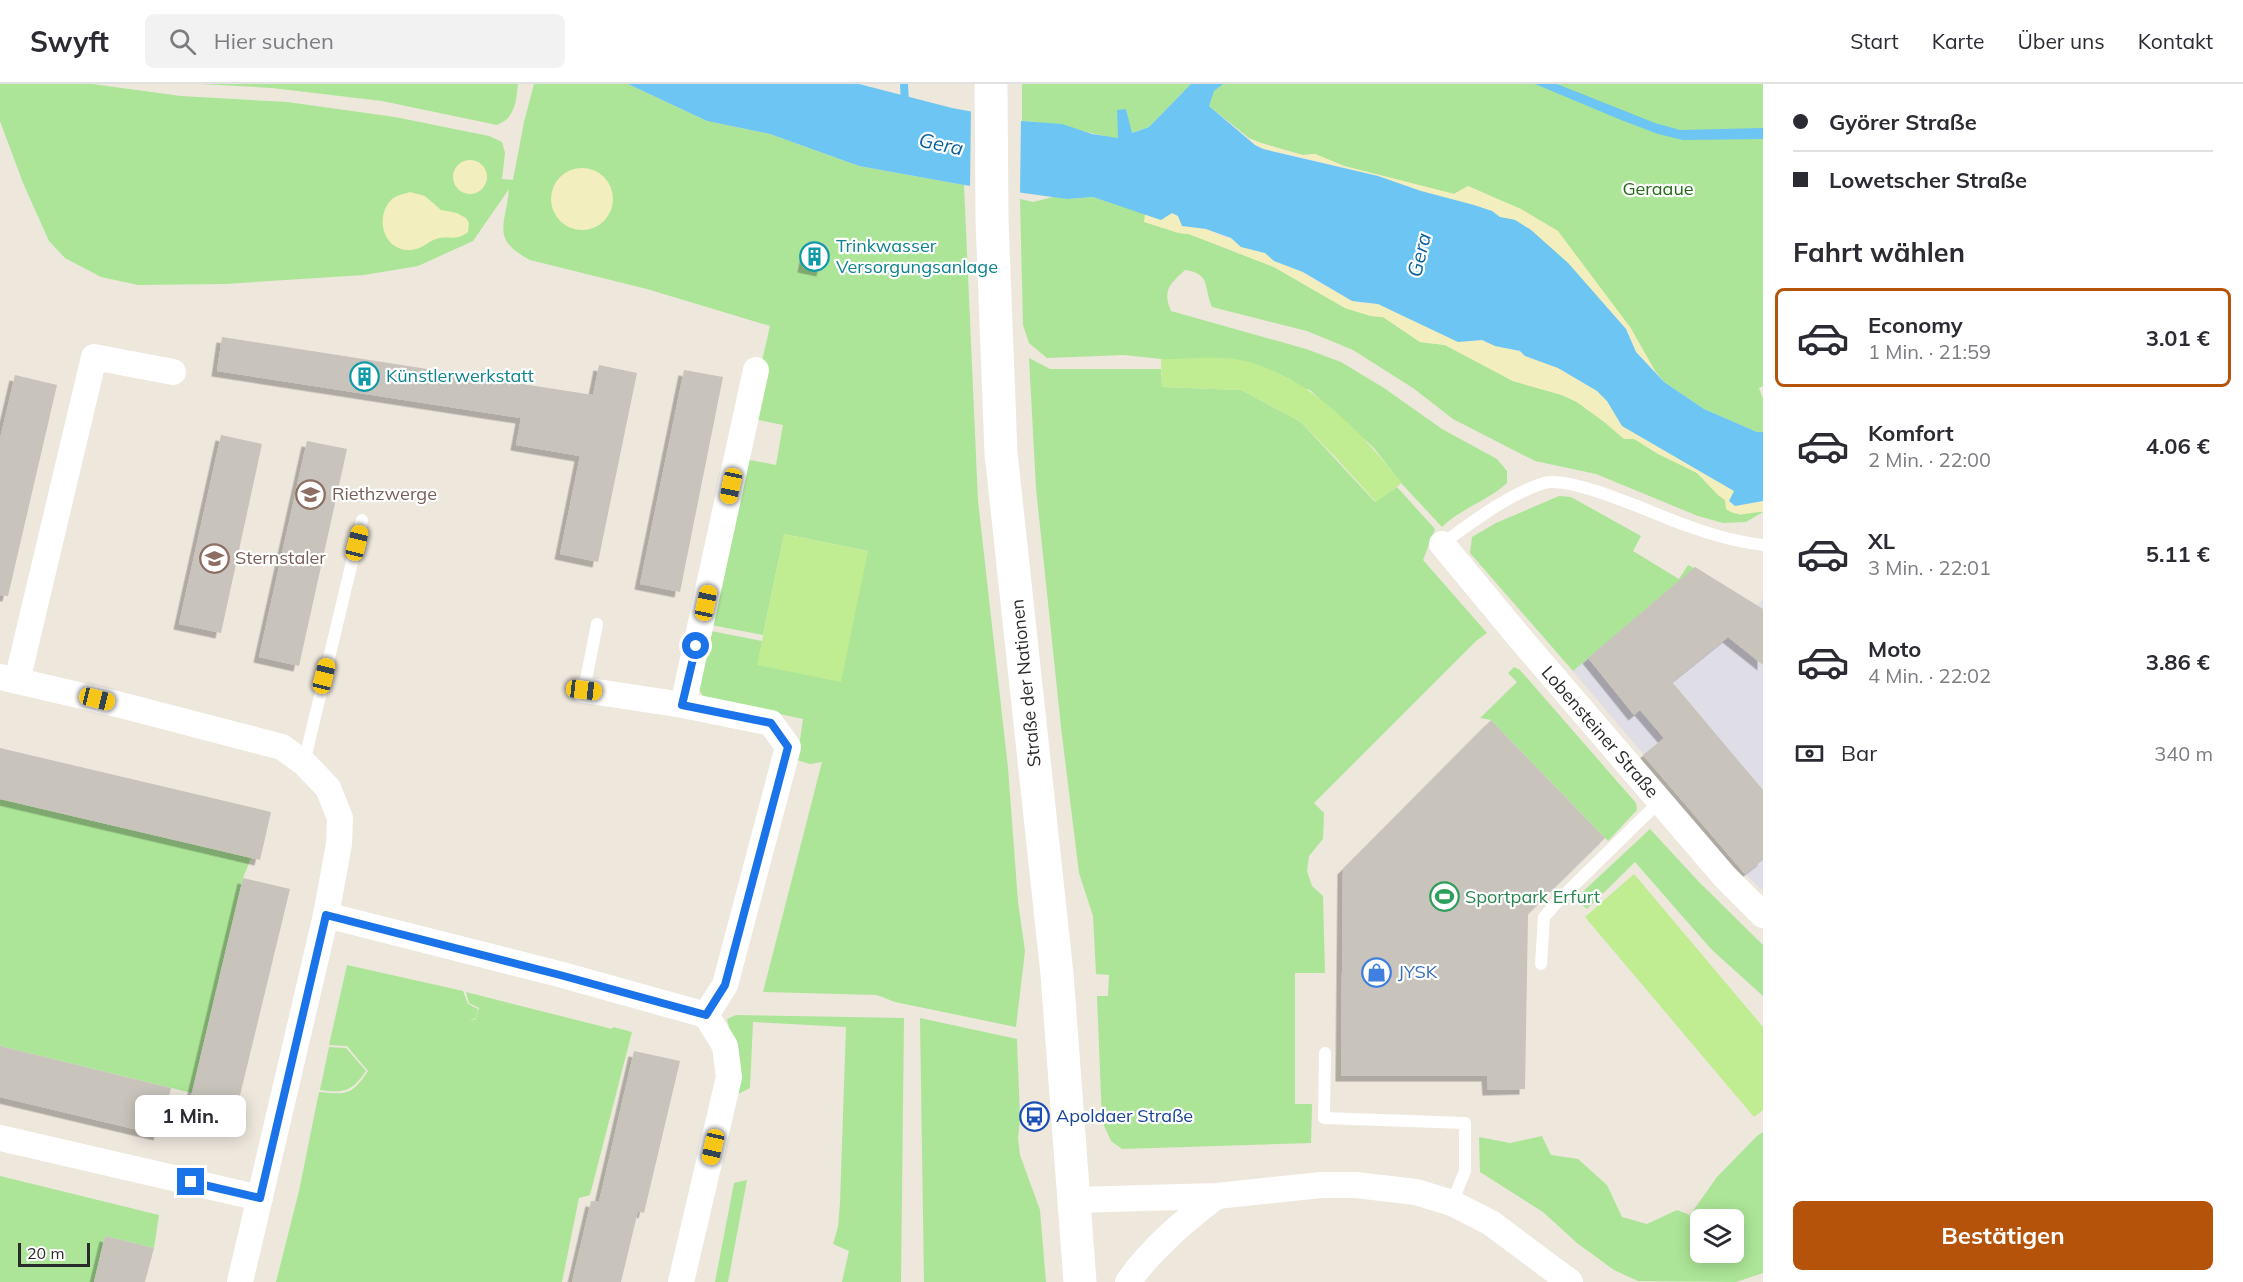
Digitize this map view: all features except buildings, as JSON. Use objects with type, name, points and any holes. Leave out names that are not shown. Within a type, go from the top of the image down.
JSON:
[{"type":"main road","name":"Straße der Nationen","points":[[991,91],[992,220],[1001,453],[1057,974],[1080,1282]]},
{"type":"street","points":[[173,372],[94,357],[9,679],[282,747],[304,763],[328,788],[340,818],[339,843],[326,915],[240,1282]]},
{"type":"street","points":[[682,705],[756,370]]},
{"type":"street","name":"Lobensteiner Straße","points":[[1443,544],[1519,637],[1725,877],[1763,915]]},
{"type":"street","points":[[584,690],[682,705],[771,723],[788,747],[725,985],[706,1015]]},
{"type":"street","points":[[326,915],[706,1015],[725,1046],[729,1077],[681,1282]]},
{"type":"street","points":[[0,1138],[260,1198]]},
{"type":"street","points":[[1074,1200],[1217,1196],[1321,1185],[1356,1185],[1416,1192],[1452,1203],[1491,1223],[1570,1282]]},
{"type":"street","points":[[1128,1282],[1152,1252],[1182,1223],[1217,1196]]},
{"type":"lane","points":[[1443,544],[1473,522],[1546,482],[1596,491],[1689,527],[1763,545]]},
{"type":"lane","points":[[304,763],[362,520]]},
{"type":"lane","points":[[584,690],[597,624]]},
{"type":"lane","points":[[1541,964],[1544,917],[1660,801]]},
{"type":"lane","points":[[1325,1053],[1324,1118],[1465,1123],[1465,1172],[1452,1203]]},
{"type":"shaded area","points":[[1695,567],[1757,606],[1763,599],[1763,891],[1745,874],[1573,671]]},
{"type":"green space","points":[[0,84],[92,84],[181,96],[287,102],[395,117],[489,136],[502,142],[505,153],[502,179],[513,180],[534,84],[628,84],[707,121],[770,134],[859,166],[964,185],[978,501],[1008,768],[1018,902],[1025,951],[1016,1027],[895,1002],[877,995],[763,992],[822,762],[810,764],[797,760],[803,719],[704,698],[696,683],[706,630],[762,641],[758,665],[868,551],[784,534],[763,635],[706,624],[745,459],[776,465],[783,425],[754,419],[759,374],[770,326],[647,289],[530,260],[509,245],[505,238],[503,230],[509,189],[473,241],[418,266],[364,275],[225,284],[138,285],[101,277],[65,258],[49,241],[23,183],[0,121]]},
{"type":"green space","points":[[201,84],[518,84],[511,114],[497,125],[382,101],[272,88]]},
{"type":"green space","name":"Geraaue","points":[[1022,84],[1763,84],[1763,386],[1759,388],[1763,399],[1763,432],[1757,432],[1704,409],[1664,382],[1655,371],[1630,327],[1468,186],[1454,194],[1344,166],[1315,154],[1303,155],[1261,143],[1249,138],[1209,106],[1183,92],[1149,127],[1131,133],[1126,109],[1119,139],[1059,126],[1022,121]]},
{"type":"green space","points":[[1057,196],[1067,199],[1093,197],[1145,214],[1145,222],[1189,234],[1274,267],[1345,308],[1383,317],[1420,342],[1445,345],[1513,381],[1562,395],[1577,402],[1610,426],[1697,473],[1740,515],[1763,512],[1746,522],[1723,523],[1698,516],[1596,474],[1535,461],[1453,419],[1413,388],[1353,350],[1307,331],[1212,307],[1203,278],[1199,274],[1185,270],[1169,288],[1167,298],[1171,311],[1306,349],[1341,362],[1384,388],[1442,429],[1497,459],[1507,471],[1507,483],[1492,495],[1449,520],[1442,527],[1402,484],[1374,448],[1310,390],[1161,359],[1124,355],[1047,358],[1029,343],[1023,325],[1020,199],[1033,202]]},
{"type":"green space","points":[[1029,358],[1050,369],[1161,369],[1162,387],[1241,390],[1301,422],[1375,502],[1397,487],[1435,529],[1423,560],[1487,633],[1476,641],[1314,803],[1324,813],[1323,839],[1309,856],[1307,871],[1312,886],[1323,896],[1325,973],[1295,973],[1295,1104],[1312,1104],[1311,1143],[1122,1149],[1111,1141],[1102,1121],[1097,996],[1108,996],[1109,975],[1096,974],[1093,916],[1079,873],[1036,488]]},
{"type":"green space","points":[[1161,359],[1235,359],[1285,376],[1308,390],[1349,424],[1402,483],[1376,502],[1301,422],[1241,390],[1162,387]]},
{"type":"green space","points":[[1559,496],[1571,497],[1641,536],[1633,551],[1679,579],[1688,565],[1694,568],[1573,671],[1470,553],[1472,537],[1496,523]]},
{"type":"green space","points":[[784,534],[868,551],[841,682],[757,665]]},
{"type":"green space","points":[[1514,667],[1520,670],[1636,803],[1637,810],[1608,841],[1491,720],[1480,718],[1517,682],[1508,673]]},
{"type":"green space","points":[[0,799],[251,858],[243,878],[192,1093],[0,1046]]},
{"type":"green space","points":[[1650,829],[1699,882],[1763,945],[1763,996],[1711,949],[1635,862],[1587,909],[1575,899]]},
{"type":"green space","points":[[1634,874],[1763,1027],[1763,1110],[1754,1117],[1585,917]]},
{"type":"green space","points":[[347,965],[463,991],[468,1004],[478,1009],[476,1018],[469,1021],[476,1019],[479,1008],[469,1003],[466,992],[632,1032],[590,1195],[579,1198],[562,1282],[276,1282],[299,1191],[319,1092],[348,1092],[358,1085],[368,1071],[347,1046],[329,1045]]},
{"type":"green space","points":[[736,1015],[904,1018],[901,1282],[842,1282],[849,1251],[833,1244],[838,1227],[840,1203],[846,1027],[753,1022],[750,1088],[738,1094],[734,1049],[727,1019]]},
{"type":"green space","points":[[920,1018],[1017,1039],[1020,1155],[1040,1210],[1046,1282],[924,1282]]},
{"type":"green space","points":[[329,1047],[346,1048],[366,1071],[347,1090],[320,1090]]},
{"type":"green space","points":[[1763,1132],[1763,1273],[1736,1282],[1638,1281],[1614,1270],[1577,1243],[1543,1212],[1480,1172],[1479,1137],[1510,1143],[1542,1136],[1551,1155],[1578,1159],[1607,1185],[1622,1217],[1647,1224],[1677,1210],[1690,1215],[1690,1263],[1744,1263],[1744,1209],[1694,1209],[1717,1177]]},
{"type":"green space","points":[[0,1176],[159,1215],[154,1248],[105,1236],[94,1282],[0,1282]]},
{"type":"green space","points":[[747,1180],[728,1282],[715,1282],[734,1183]]},
{"type":"sand","points":[[1249,139],[1303,155],[1315,154],[1344,166],[1454,194],[1468,186],[1521,209],[1558,231],[1630,327],[1655,371],[1636,352],[1626,329],[1568,263],[1531,230],[1515,220],[1378,176],[1285,153],[1268,151],[1255,145]]},
{"type":"sand","points":[[470,160],[482,165],[487,177],[482,189],[470,194],[458,189],[453,177],[458,165]]},
{"type":"sand","points":[[582,168],[594,170],[604,177],[611,187],[613,199],[611,211],[604,221],[594,228],[582,230],[570,228],[560,221],[553,211],[551,199],[553,187],[560,177],[570,170]]},
{"type":"sand","points":[[410,192],[425,196],[441,210],[457,213],[466,218],[469,223],[468,232],[456,238],[436,239],[411,250],[401,249],[394,245],[384,232],[383,214],[392,199]]},
{"type":"sand","points":[[1172,213],[1226,238],[1232,238],[1241,247],[1265,253],[1274,261],[1297,269],[1320,284],[1359,303],[1378,304],[1458,342],[1482,340],[1495,346],[1520,351],[1525,356],[1558,368],[1597,391],[1607,401],[1622,426],[1734,491],[1735,506],[1763,501],[1763,512],[1739,514],[1730,512],[1726,509],[1725,500],[1697,473],[1658,454],[1634,439],[1624,439],[1577,402],[1562,395],[1513,381],[1445,345],[1420,342],[1383,317],[1345,308],[1274,267],[1189,234],[1144,222],[1145,214],[1161,220]]},
{"type":"water","name":"Gera","points":[[628,84],[859,84],[952,108],[1022,121],[1062,124],[1092,134],[1118,138],[1117,110],[1126,109],[1132,133],[1149,127],[1191,84],[1223,84],[1214,91],[1209,106],[1255,145],[1263,149],[1378,176],[1421,191],[1474,205],[1492,211],[1500,217],[1515,220],[1531,230],[1568,263],[1626,329],[1636,352],[1664,382],[1704,409],[1757,432],[1763,432],[1763,501],[1735,506],[1729,501],[1734,491],[1622,426],[1607,401],[1597,391],[1558,368],[1525,356],[1520,351],[1495,346],[1482,340],[1458,342],[1378,304],[1352,301],[1303,272],[1274,261],[1265,253],[1241,247],[1231,238],[1206,229],[1182,226],[1178,216],[1172,213],[1161,220],[1093,197],[1067,199],[964,185],[859,166],[770,134],[707,121]]},
{"type":"water","points":[[1535,84],[1557,84],[1655,123],[1680,130],[1763,128],[1763,139],[1683,140],[1658,134]]},
{"type":"pier","points":[[971,108],[1021,118],[1020,195],[970,189]]},
{"type":"waterway","points":[[904,84],[905,103]]},
{"type":"place","name":"Trinkwasser Versorgungsanlage","points":[[815,256]]},
{"type":"place","name":"Künstlerwerkstatt","points":[[365,376]]},
{"type":"place","name":"Riethzwerge","points":[[311,494]]},
{"type":"place","name":"Sternstaler","points":[[214,558]]},
{"type":"place","name":"Sportpark Erfurt","points":[[1444,897]]},
{"type":"place","name":"JYSK","points":[[1377,972]]},
{"type":"place","name":"Apoldaer Straße","points":[[1035,1116]]},
{"type":"route","points":[[191,1182],[260,1198],[326,915],[706,1015],[725,985],[788,747],[771,723],[682,705],[696,646]]}]
